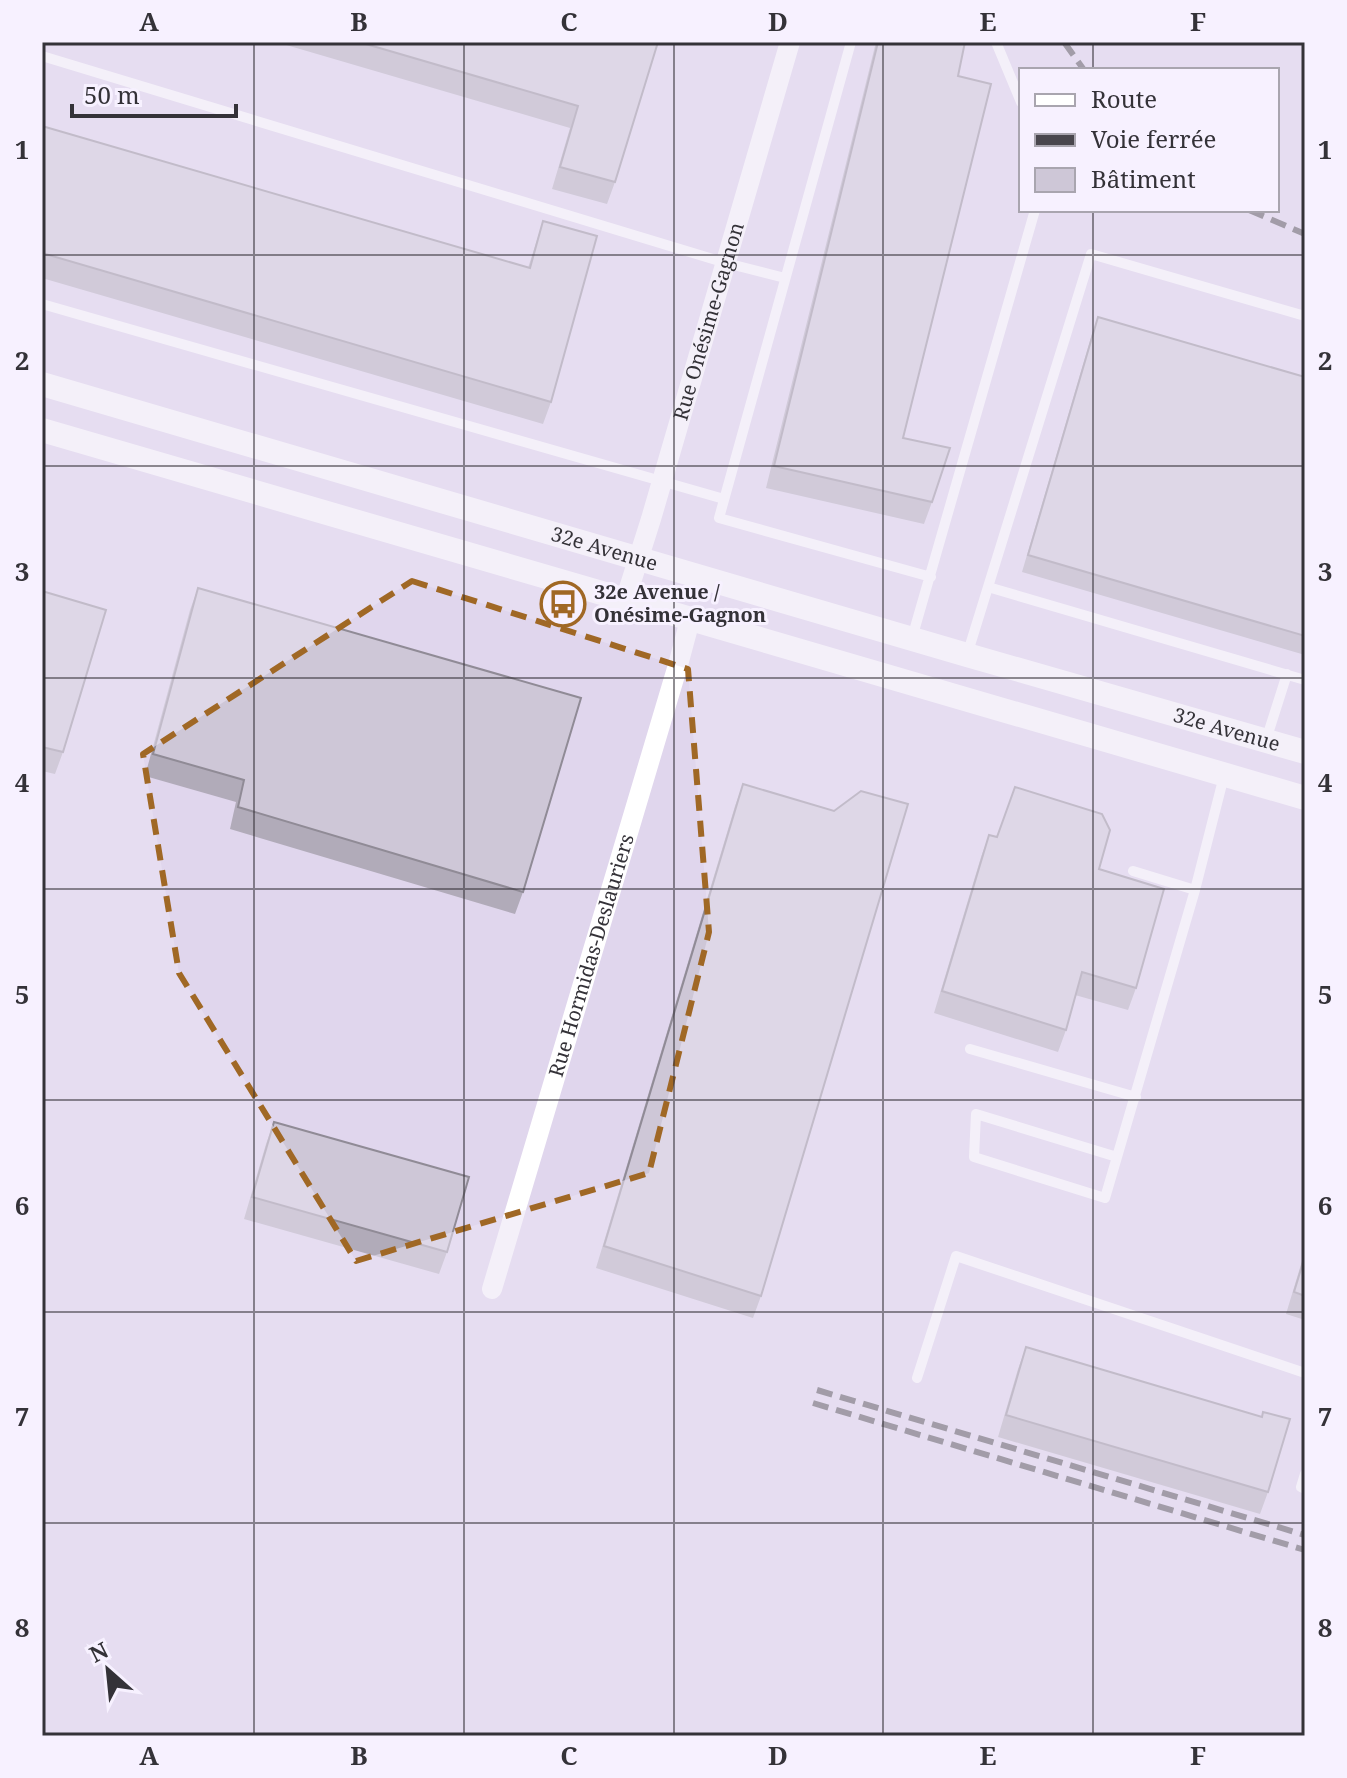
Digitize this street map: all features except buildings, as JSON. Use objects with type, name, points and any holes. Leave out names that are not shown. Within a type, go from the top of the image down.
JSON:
[{"type":"street","name":"Rue Onésime-Gagnon","points":[[625,601],[790,42]]},
{"type":"street","name":"32e Avenue","points":[[42,384],[1305,752]]},
{"type":"street","points":[[42,430],[1305,798]]},
{"type":"street","name":"Rue Hormidas-Deslauriers","points":[[492,1289],[690,620]]},
{"type":"lane","points":[[851,42],[719,518],[931,577]]},
{"type":"lane","points":[[996,42],[1019,97]]},
{"type":"lane","points":[[42,56],[726,263],[785,278]]},
{"type":"lane","points":[[912,638],[1034,212]]},
{"type":"lane","points":[[967,655],[1091,254],[1305,316]]},
{"type":"lane","points":[[42,304],[724,499]]},
{"type":"lane","points":[[988,587],[1305,680]]},
{"type":"lane","points":[[1266,740],[1287,674]]},
{"type":"lane","points":[[1117,1157],[976,1114],[974,1157],[1105,1198],[1136,1097],[1195,890],[1224,774]]},
{"type":"lane","points":[[1133,871],[1195,890]]},
{"type":"lane","points":[[970,1049],[1136,1097]]},
{"type":"lane","points":[[917,1378],[956,1256],[1305,1373]]},
{"type":"lane","points":[[1305,1474],[1301,1487],[1305,1489]]},
{"type":"highlighted area","points":[[412,581],[688,669],[709,932],[649,1173],[356,1261],[179,973],[143,754]]},
{"type":"shaded area","points":[[42,42],[1305,42],[1305,1736],[42,1736]]},
{"type":"railway","points":[[1064,42],[1083,68]]},
{"type":"railway","points":[[1254,212],[1305,234]]},
{"type":"railway","points":[[817,1390],[1305,1535]]},
{"type":"railway","points":[[813,1403],[1305,1550]]},
{"type":"place","name":"32e Avenue / Onésime-Gagnon","points":[[563,604]]}]
